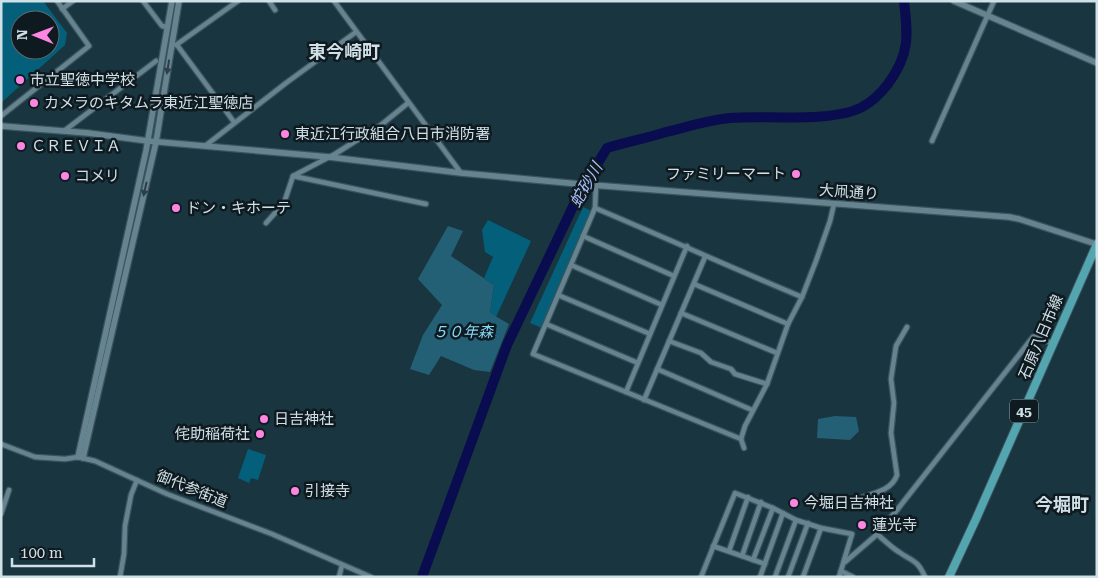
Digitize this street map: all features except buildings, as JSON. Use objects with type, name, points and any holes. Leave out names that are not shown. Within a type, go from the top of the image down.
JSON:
[{"type":"main road","name":"石原八日市線","points":[[949,577],[1097,244]]},
{"type":"street","points":[[1,116],[88,46],[56,1]]},
{"type":"street","points":[[62,9],[73,1]]},
{"type":"street","points":[[143,1],[162,26],[167,27]]},
{"type":"street","points":[[81,457],[148,141],[172,1]]},
{"type":"street","points":[[81,457],[156,142],[174,45],[179,1]]},
{"type":"street","points":[[164,44],[174,45],[238,1]]},
{"type":"street","points":[[269,1],[275,10]]},
{"type":"street","points":[[334,1],[461,173]]},
{"type":"street","points":[[954,1],[1097,63]]},
{"type":"street","points":[[932,141],[994,1]]},
{"type":"street","points":[[205,146],[234,122],[356,32]]},
{"type":"street","points":[[174,45],[234,122]]},
{"type":"street","points":[[63,132],[156,61]]},
{"type":"street","points":[[266,223],[284,203],[293,176],[330,157],[380,125],[408,103]]},
{"type":"street","name":"大凧通り","points":[[1,126],[330,157],[461,173],[579,184],[1009,217],[1097,244]]},
{"type":"street","points":[[293,176],[426,204]]},
{"type":"street","points":[[596,185],[595,208],[533,354],[741,439]]},
{"type":"street","points":[[744,448],[741,439],[745,426],[767,384],[788,324],[802,297],[822,245],[834,204]]},
{"type":"street","points":[[595,208],[687,246],[705,257],[802,297]]},
{"type":"street","points":[[583,236],[674,276]]},
{"type":"street","points":[[626,392],[687,246]]},
{"type":"street","points":[[644,400],[705,257]]},
{"type":"street","points":[[571,265],[662,305]]},
{"type":"street","points":[[694,284],[788,324]]},
{"type":"street","points":[[558,295],[650,334]]},
{"type":"street","points":[[681,313],[778,353]]},
{"type":"street","points":[[546,324],[638,363]]},
{"type":"street","points":[[857,499],[890,487],[895,482],[897,475],[890,426],[894,403],[891,378],[896,346],[907,327]]},
{"type":"street","points":[[844,562],[877,534],[1033,337],[1036,336],[1053,344]]},
{"type":"street","points":[[669,341],[701,353],[711,362],[731,369],[735,374],[767,384]]},
{"type":"street","points":[[657,369],[752,410]]},
{"type":"street","name":"御代参街道","points":[[1,444],[35,457],[64,459],[81,457],[96,461],[167,494],[272,534],[371,577]]},
{"type":"street","points":[[120,577],[124,554],[125,526],[132,490],[137,480]]},
{"type":"street","points":[[1,514],[9,490]]},
{"type":"street","points":[[701,577],[735,493],[760,502],[796,520],[821,528],[852,534],[840,574],[854,577]]},
{"type":"street","points":[[729,552],[748,497]]},
{"type":"street","points":[[742,556],[760,502]]},
{"type":"street","points":[[753,560],[773,508]]},
{"type":"street","points":[[760,577],[783,513]]},
{"type":"street","points":[[775,577],[796,520]]},
{"type":"street","points":[[788,577],[808,524]]},
{"type":"street","points":[[803,577],[821,528]]},
{"type":"street","points":[[877,534],[900,553],[911,558],[920,566],[925,577]]},
{"type":"street","points":[[713,546],[765,564]]},
{"type":"street","points":[[339,577],[342,565]]},
{"type":"shaded area","points":[[1,1],[43,1],[50,10],[10,10],[10,60],[48,60],[1,103]]},
{"type":"shaded area","points":[[60,24],[67,33],[65,45],[60,50]]},
{"type":"shaded area","points":[[583,207],[592,211],[542,328],[530,323]]},
{"type":"shaded area","points":[[488,220],[531,241],[496,317],[490,314],[494,285],[484,278],[493,257],[485,252],[482,230]]},
{"type":"shaded area","points":[[248,449],[266,455],[258,480],[251,478],[249,483],[238,478]]},
{"type":"green space","name":"５０年森","points":[[448,226],[463,231],[451,256],[494,285],[490,313],[509,324],[490,372],[474,370],[441,356],[429,375],[410,369],[423,335],[442,305],[418,279]]},
{"type":"green space","points":[[835,416],[856,417],[859,431],[850,440],[817,438],[818,419]]},
{"type":"waterway","name":"蛇砂川","points":[[422,577],[507,345],[579,194],[607,148],[722,119],[744,117],[817,117],[850,112],[862,107],[873,100],[888,84],[904,54],[906,44],[904,1]]},
{"type":"place","name":"市立聖徳中学校","points":[[20,80]]},
{"type":"place","name":"カメラのキタムラ東近江聖徳店","points":[[34,103]]},
{"type":"place","name":"東近江行政組合八日市消防署","points":[[285,134]]},
{"type":"place","name":"ＣＲＥＶＩＡ","points":[[21,146]]},
{"type":"place","name":"ファミリーマート","points":[[796,174]]},
{"type":"place","name":"コメリ","points":[[65,176]]},
{"type":"place","name":"ドン・キホーテ","points":[[176,208]]},
{"type":"place","name":"日吉神社","points":[[264,419]]},
{"type":"place","name":"侘助稲荷社","points":[[260,434]]},
{"type":"place","name":"引接寺","points":[[295,491]]},
{"type":"place","name":"今堀日吉神社","points":[[794,503]]},
{"type":"place","name":"蓮光寺","points":[[862,525]]},
{"type":"district","name":"東今崎町","points":[[344,51]]},
{"type":"district","name":"今堀町","points":[[1062,504]]}]
